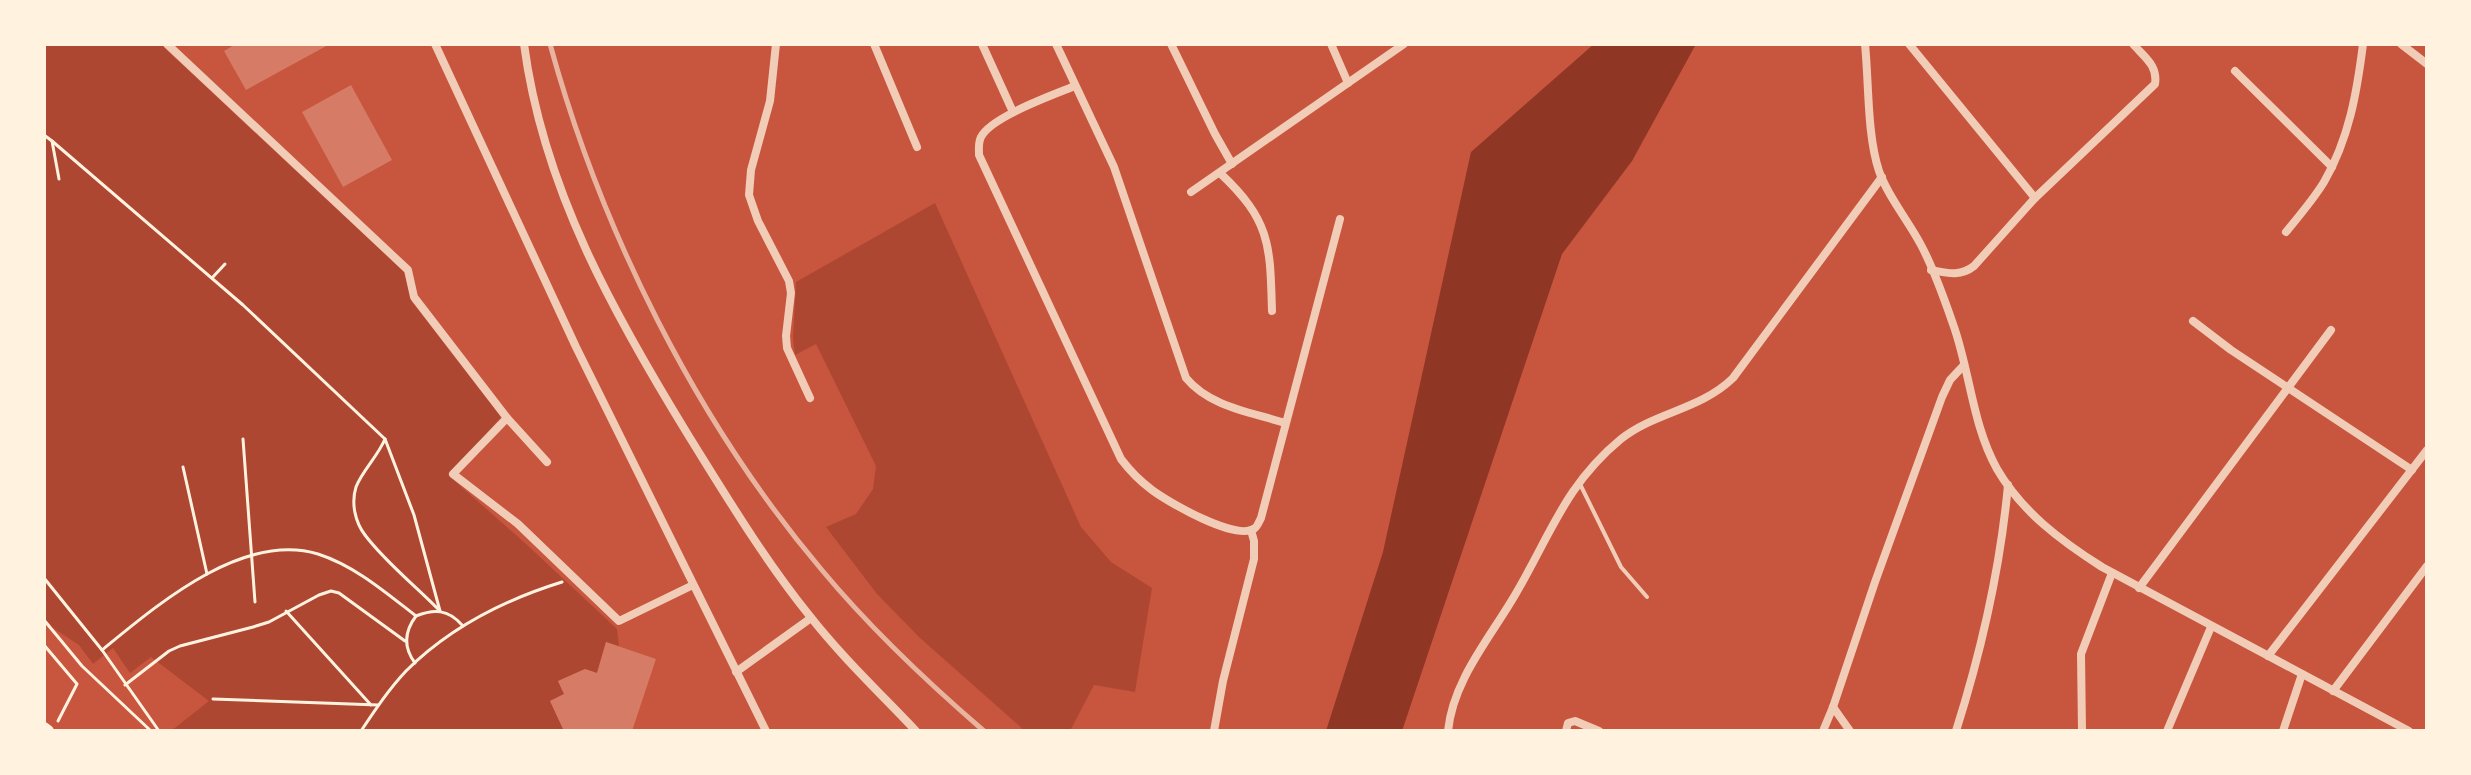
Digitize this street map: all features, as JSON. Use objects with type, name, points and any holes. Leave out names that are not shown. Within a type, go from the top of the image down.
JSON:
[{"type":"street","points":[[167,44],[408,270],[414,297],[507,418],[547,462]]},
{"type":"street","points":[[435,44],[576,347],[766,731]]},
{"type":"street","points":[[524,44],[533,99],[567,208],[606,294],[654,379],[740,519],[811,618],[916,731]]},
{"type":"street","points":[[776,44],[770,101],[751,170],[749,195],[754,213],[789,281],[787,348],[810,398]]},
{"type":"street","points":[[874,44],[917,147]]},
{"type":"street","points":[[982,44],[1013,112]]},
{"type":"street","points":[[1056,44],[1114,167],[1186,378],[1193,386],[1225,405],[1285,423]]},
{"type":"street","points":[[1171,44],[1232,164]]},
{"type":"street","points":[[1331,44],[1348,83]]},
{"type":"street","points":[[1191,192],[1404,44]]},
{"type":"street","points":[[1865,44],[1875,149],[1882,177],[1922,247],[1954,326],[1983,438],[1997,469],[2008,484],[2038,520],[2067,545],[2112,573],[2409,731]]},
{"type":"street","points":[[1909,44],[2035,198]]},
{"type":"street","points":[[1931,270],[1952,274],[1968,271],[2035,198],[2155,84],[2156,74],[2151,63],[2133,44]]},
{"type":"street","points":[[2286,232],[2314,197],[2332,167],[2350,120],[2363,44]]},
{"type":"street","points":[[2401,44],[2427,64]]},
{"type":"street","points":[[2235,71],[2332,167]]},
{"type":"street","points":[[1075,86],[1013,112],[982,133],[978,144],[979,155],[1121,459],[1142,482],[1165,498],[1220,527],[1251,530],[1256,528],[1261,518],[1340,219]]},
{"type":"street","points":[[1220,173],[1250,204],[1266,238],[1270,254],[1272,311]]},
{"type":"street","points":[[1448,731],[1463,679],[1517,592],[1551,524],[1579,482],[1605,453],[1630,433],[1717,393],[1733,378],[1882,177]]},
{"type":"street","points":[[2193,321],[2231,350],[2412,470]]},
{"type":"street","points":[[2139,588],[2331,330]]},
{"type":"street","points":[[1823,731],[1942,397],[1950,380],[1964,365]]},
{"type":"street","points":[[507,418],[453,474],[518,524],[619,621],[693,585]]},
{"type":"street","points":[[2268,656],[2427,450]]},
{"type":"street","points":[[1956,731],[1973,678],[1993,593],[2003,543],[2008,484]]},
{"type":"street","points":[[1214,731],[1223,681],[1254,559],[1251,530]]},
{"type":"street","points":[[2333,691],[2427,566]]},
{"type":"street","points":[[2082,731],[2081,654],[2112,573]]},
{"type":"street","points":[[736,672],[811,618]]},
{"type":"street","points":[[2167,731],[2211,627]]},
{"type":"street","points":[[2283,731],[2302,674]]},
{"type":"street","points":[[1833,707],[1850,731]]},
{"type":"street","points":[[1566,731],[1568,723],[1575,721],[1599,731]]},
{"type":"lane","points":[[1579,482],[1621,567],[1647,597]]},
{"type":"path","points":[[44,135],[243,305],[385,439],[414,515],[440,611]]},
{"type":"path","points":[[52,141],[59,179]]},
{"type":"path","points":[[212,278],[225,264]]},
{"type":"path","points":[[243,439],[255,602]]},
{"type":"path","points":[[385,439],[379,455],[355,491],[355,515],[365,535],[440,611],[457,619],[463,626]]},
{"type":"path","points":[[183,467],[207,574]]},
{"type":"path","points":[[102,650],[154,607],[207,574],[251,556],[282,549],[317,554],[342,564],[366,577],[416,616]]},
{"type":"path","points":[[44,578],[67,603],[159,731]]},
{"type":"path","points":[[361,731],[378,705],[415,663],[463,626],[527,593],[574,578]]},
{"type":"path","points":[[125,685],[169,651],[269,622],[331,591],[339,593],[405,641]]},
{"type":"path","points":[[286,611],[371,705]]},
{"type":"path","points":[[415,663],[405,646],[410,624],[416,616],[440,611]]},
{"type":"path","points":[[44,620],[82,666],[151,731]]},
{"type":"path","points":[[44,645],[77,684],[48,730]]},
{"type":"path","points":[[213,699],[378,705]]},
{"type":"shaded area","points":[[44,44],[160,44],[404,272],[412,302],[501,417],[449,476],[617,629],[619,646],[606,642],[597,673],[585,669],[558,681],[564,694],[550,701],[564,731],[171,731],[209,701],[151,657],[130,673],[113,648],[93,664],[79,645],[44,622]]},
{"type":"shaded area","points":[[1594,44],[1696,44],[1632,161],[1562,254],[1402,731],[1326,731],[1383,552],[1471,152]]},
{"type":"shaded area","points":[[935,203],[1081,527],[1111,562],[1152,588],[1135,692],[1094,685],[1070,731],[1025,731],[920,638],[877,594],[826,527],[856,514],[873,489],[876,466],[816,344],[795,355],[796,282]]},
{"type":"building","points":[[236,44],[330,44],[246,90],[224,51]]},
{"type":"building","points":[[351,85],[392,160],[343,187],[302,112]]},
{"type":"building","points":[[606,642],[656,659],[632,731],[564,731],[550,701],[564,694],[558,681],[585,669],[597,673]]},
{"type":"railway","points":[[550,44],[596,184],[625,253],[658,321],[733,451],[776,512],[840,591],[899,653],[984,731]]}]
